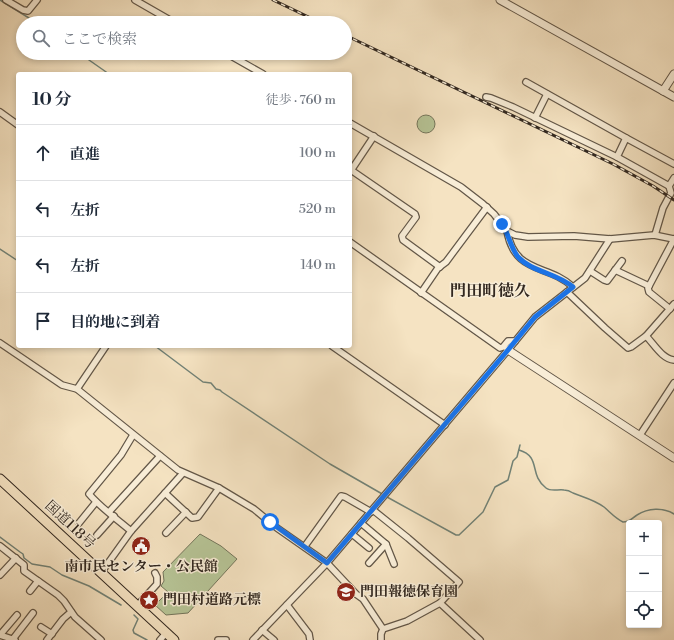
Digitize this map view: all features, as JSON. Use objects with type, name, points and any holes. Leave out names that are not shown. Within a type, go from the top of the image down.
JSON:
[{"type":"highway","name":"国道118号","points":[[0,479],[137,606],[163,636],[174,640]]},
{"type":"street","points":[[6,0],[23,10],[28,11],[37,0]]},
{"type":"street","points":[[135,0],[163,16]]},
{"type":"street","points":[[500,0],[674,97]]},
{"type":"street","points":[[238,60],[259,72]]},
{"type":"street","points":[[663,91],[674,74]]},
{"type":"street","points":[[526,82],[674,164]]},
{"type":"street","points":[[536,118],[547,94]]},
{"type":"street","points":[[486,97],[536,118],[617,157],[671,187]]},
{"type":"street","points":[[0,112],[16,124]]},
{"type":"street","points":[[352,124],[461,187],[487,208],[502,224],[507,231],[513,249],[524,262],[561,279],[573,287]]},
{"type":"street","points":[[352,168],[374,136]]},
{"type":"street","points":[[617,157],[626,138]]},
{"type":"street","points":[[352,172],[415,214],[416,217],[402,236],[403,240],[440,267]]},
{"type":"street","points":[[655,235],[661,214],[671,192],[674,178]]},
{"type":"street","points":[[421,292],[487,208]]},
{"type":"street","points":[[507,231],[515,235],[528,238],[574,236],[610,239],[655,235],[674,239],[649,286],[649,292],[672,307],[646,336],[631,347],[628,348],[567,292]]},
{"type":"street","points":[[253,640],[327,563],[535,317],[585,278],[610,239]]},
{"type":"street","points":[[352,243],[500,348],[503,347],[508,341],[516,341]]},
{"type":"street","points":[[590,271],[607,281],[622,262]]},
{"type":"street","points":[[615,270],[649,286]]},
{"type":"street","points":[[646,336],[663,355],[670,360],[674,360]]},
{"type":"street","points":[[0,343],[62,385],[77,389],[133,435],[183,473],[219,488],[261,514],[277,528],[305,546],[327,563],[356,594],[363,599],[383,629]]},
{"type":"street","points":[[77,389],[105,348]]},
{"type":"street","points":[[335,348],[445,424]]},
{"type":"street","points":[[508,350],[674,458]]},
{"type":"street","points":[[640,436],[674,383]]},
{"type":"street","points":[[131,531],[96,502],[89,494],[121,455],[133,435]]},
{"type":"street","points":[[97,536],[112,514],[160,456]]},
{"type":"street","points":[[100,573],[131,531],[183,473]]},
{"type":"street","points":[[165,493],[192,518],[198,517],[219,488]]},
{"type":"street","points":[[305,546],[338,498],[341,496],[372,511],[408,538],[459,582],[440,604],[407,621],[383,629]]},
{"type":"street","points":[[79,523],[96,502]]},
{"type":"street","points":[[166,533],[186,512]]},
{"type":"street","points":[[361,523],[386,544],[394,564]]},
{"type":"street","points":[[352,534],[369,548]]},
{"type":"street","points":[[369,563],[386,544]]},
{"type":"street","points":[[0,546],[24,565],[24,571],[64,601],[75,617],[101,640]]},
{"type":"street","points":[[0,575],[16,558]]},
{"type":"street","points":[[137,606],[157,584],[155,572]]},
{"type":"street","points":[[30,592],[38,581]]},
{"type":"street","points":[[440,604],[480,640]]},
{"type":"street","points":[[287,605],[309,634],[310,640]]},
{"type":"street","points":[[47,640],[63,619],[71,612]]},
{"type":"street","points":[[17,616],[0,635],[14,640],[33,613]]},
{"type":"street","points":[[41,627],[52,634]]},
{"type":"street","points":[[381,640],[383,629]]},
{"type":"street","points":[[262,630],[274,640]]},
{"type":"street","points":[[218,640],[226,640]]},
{"type":"green space","points":[[426,115],[432,118],[435,124],[432,130],[426,133],[420,130],[417,124],[420,118]]},
{"type":"green space","points":[[200,534],[221,546],[237,559],[188,613],[166,615],[155,605],[168,592],[161,586],[164,581],[163,572]]},
{"type":"waterway","points":[[0,0],[26,16]]},
{"type":"waterway","points":[[89,60],[106,72]]},
{"type":"waterway","points":[[0,249],[16,260]]},
{"type":"waterway","points":[[358,251],[495,348]]},
{"type":"waterway","points":[[158,348],[203,382],[211,383],[216,389],[220,390],[330,464],[384,495]]},
{"type":"waterway","points":[[387,497],[456,535],[459,535],[483,512],[495,487],[508,480],[513,461],[517,457],[520,445]]},
{"type":"waterway","points":[[519,450],[526,453],[533,461],[537,477],[546,488],[552,490],[567,490],[593,501],[604,507],[623,522],[629,521],[646,511],[656,509],[665,510],[674,514]]},
{"type":"waterway","points":[[0,537],[23,554],[24,558],[32,564],[50,567],[62,575],[89,586],[121,605]]},
{"type":"waterway","points":[[134,615],[138,619],[133,630],[134,633],[147,640]]},
{"type":"railway","points":[[273,0],[306,16]]},
{"type":"railway","points":[[352,38],[613,164],[653,186],[674,200]]},
{"type":"place","name":"南市民センター・公民館","points":[[141,546]]},
{"type":"place","name":"門田報徳保育園","points":[[346,592]]},
{"type":"place","name":"門田村道路元標","points":[[149,600]]},
{"type":"district","name":"門田町徳久","points":[[490,291]]},
{"type":"route","points":[[270,522],[327,563],[508,350],[528,324],[573,287],[567,282],[524,262],[513,249],[508,238],[507,231],[502,224]]}]
